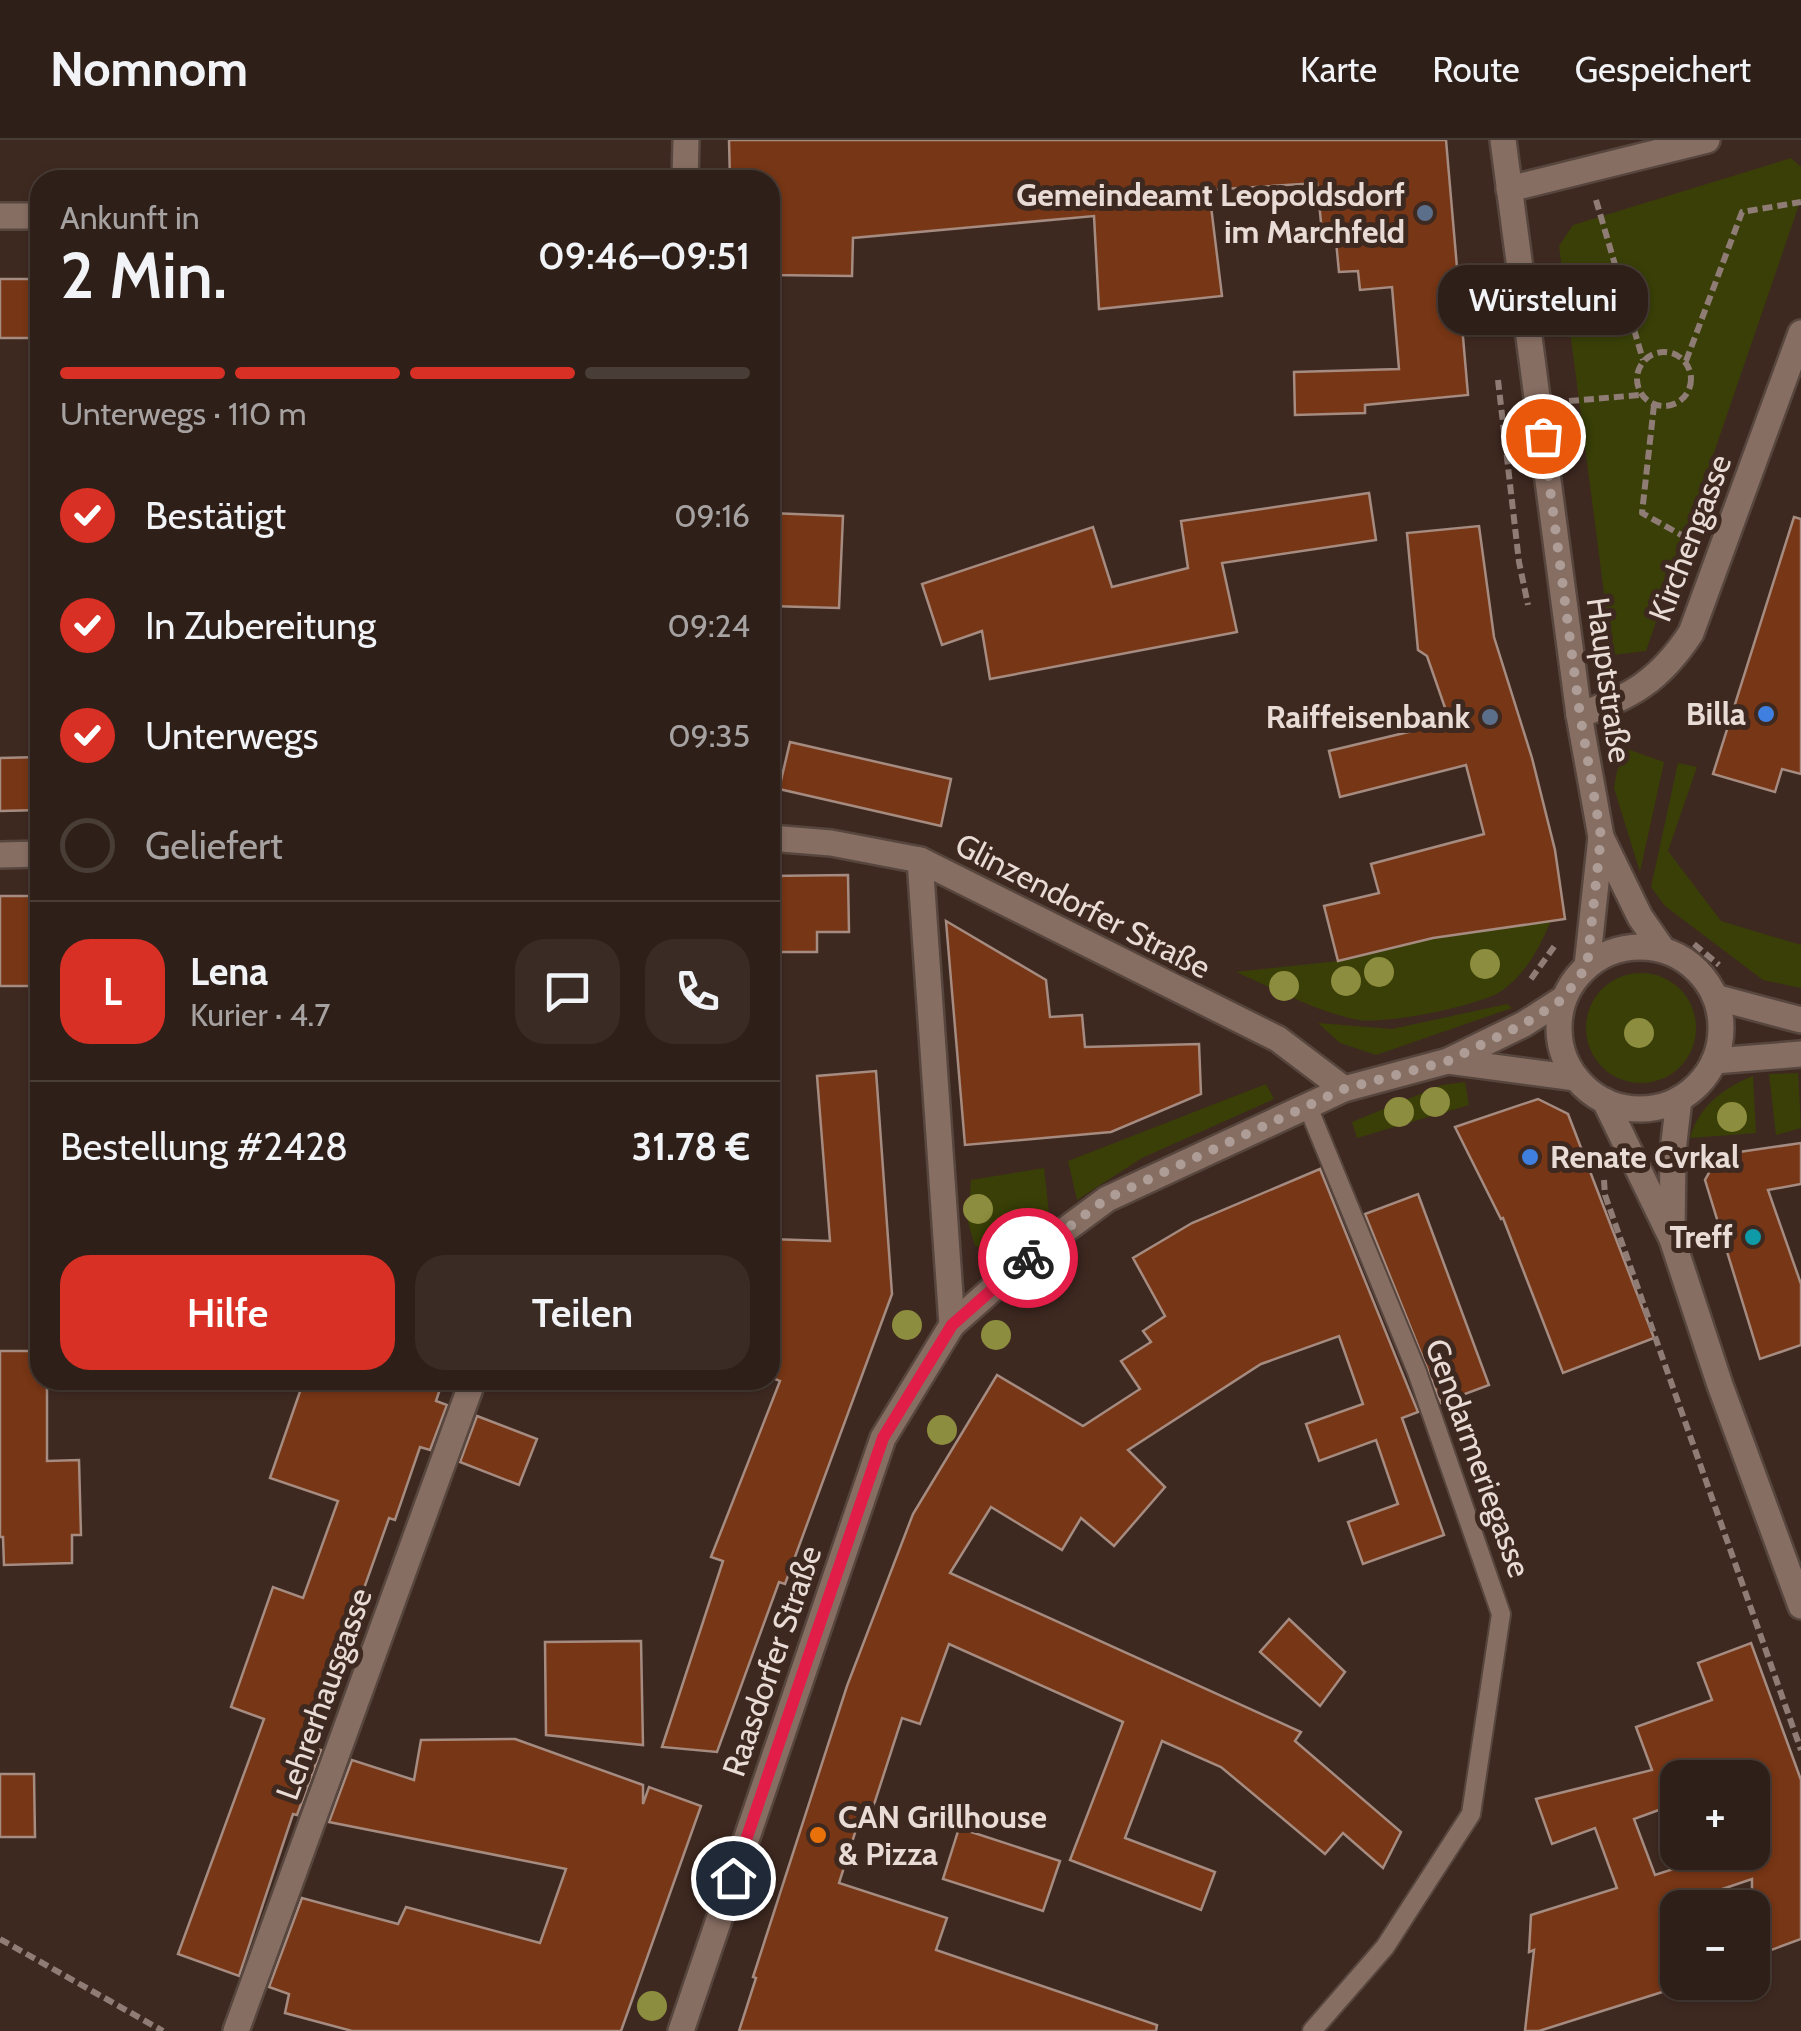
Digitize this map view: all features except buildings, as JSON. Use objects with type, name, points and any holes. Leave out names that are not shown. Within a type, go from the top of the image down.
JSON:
[{"type":"main road","points":[[686,140],[686,170]]},
{"type":"main road","name":"Hauptstraße","points":[[1503,140],[1580,715],[1601,836],[1587,966]]},
{"type":"main road","points":[[1509,188],[1707,140]]},
{"type":"main road","points":[[0,216],[30,216]]},
{"type":"main road","name":"Kirchengasse","points":[[1580,715],[1618,702],[1649,683],[1673,661],[1691,633],[1801,334]]},
{"type":"main road","name":"Hauptstraße","points":[[1601,836],[1640,916],[1663,950]]},
{"type":"main road","name":"Glinzendorfer Straße","points":[[780,839],[831,842],[920,860],[1278,1040],[1344,1089]]},
{"type":"main road","points":[[0,855],[30,854]]},
{"type":"main road","points":[[920,860],[952,1325]]},
{"type":"main road","points":[[1604,1101],[1645,1109],[1679,1099],[1693,1089],[1714,1061],[1721,1030],[1715,997],[1694,968],[1663,950],[1621,948],[1587,966],[1563,999],[1558,1036],[1576,1078],[1604,1101],[1672,1238],[1720,1384],[1801,1606]]},
{"type":"main road","points":[[1715,997],[1801,1020]]},
{"type":"main road","name":"Raasdorfer Straße","points":[[680,2031],[883,1438],[952,1325],[1026,1259],[1106,1199],[1344,1089],[1448,1061],[1524,1024],[1563,999]]},
{"type":"main road","points":[[1714,1061],[1801,1054]]},
{"type":"main road","name":"Raasdorfer Straße","points":[[1448,1061],[1576,1078]]},
{"type":"main road","points":[[1672,1238],[1673,1151],[1679,1099]]},
{"type":"main road","name":"Lehrerhausgasse","points":[[236,2031],[469,1390]]},
{"type":"lane","name":"Gendarmeriegasse","points":[[1308,1107],[1417,1372],[1502,1614],[1471,1814],[1386,1947],[1312,2031]]},
{"type":"path","points":[[1587,170],[1643,360],[1636,377],[1640,394],[1654,405],[1672,406],[1687,396],[1692,378],[1686,361],[1742,212],[1801,202]]},
{"type":"path","points":[[1643,360],[1664,350],[1686,361]]},
{"type":"path","points":[[1496,370],[1518,562],[1531,620]]},
{"type":"path","points":[[1538,404],[1640,394]]},
{"type":"path","points":[[1654,405],[1642,513],[1720,556]]},
{"type":"path","points":[[1524,1024],[1522,992],[1562,934]]},
{"type":"path","points":[[1603,1165],[1606,1196],[1801,1750]]},
{"type":"path","points":[[0,1939],[164,2031]]},
{"type":"green space","points":[[1791,158],[1801,167],[1801,199],[1646,651],[1612,655],[1559,246],[1573,225]]},
{"type":"green space","points":[[1627,749],[1664,762],[1640,872],[1614,788]]},
{"type":"green space","points":[[1678,763],[1697,767],[1668,851],[1721,921],[1801,945],[1801,988],[1763,980],[1665,906],[1651,887]]},
{"type":"green space","points":[[1551,921],[1532,959],[1503,990],[1455,1008],[1411,1016],[1372,1021],[1344,1017],[1236,972],[1338,961],[1429,939]]},
{"type":"green space","points":[[1641,973],[1662,978],[1680,989],[1691,1007],[1696,1028],[1691,1049],[1680,1067],[1662,1078],[1641,1083],[1620,1078],[1602,1067],[1591,1049],[1586,1028],[1591,1007],[1602,989],[1620,978]]},
{"type":"green space","points":[[1507,1004],[1512,1008],[1376,1055],[1340,1043],[1318,1023],[1392,1029]]},
{"type":"green space","points":[[1798,1073],[1801,1128],[1776,1135],[1769,1074]]},
{"type":"green space","points":[[1753,1076],[1756,1133],[1690,1138],[1699,1117],[1713,1100]]},
{"type":"green space","points":[[1465,1082],[1469,1105],[1357,1138],[1352,1122],[1442,1085]]},
{"type":"green space","points":[[1266,1084],[1274,1099],[1142,1158],[1077,1200],[1068,1161]]},
{"type":"green space","points":[[1044,1168],[1049,1213],[1035,1232],[1009,1248],[975,1246],[968,1222],[971,1180]]},
{"type":"way so far","points":[[1028,1258],[1106,1199],[1344,1089],[1448,1061],[1524,1024],[1563,999],[1587,966],[1601,836],[1580,715],[1543,436]]},
{"type":"place","name":"Gemeindeamt Leopoldsdorf im Marchfeld","points":[[1425,213]]},
{"type":"place","name":"Würsteluni","points":[[1543,436]]},
{"type":"place","name":"Billa","points":[[1766,714]]},
{"type":"place","name":"Raiffeisenbank","points":[[1490,717]]},
{"type":"place","name":"Renate Cvrkal","points":[[1530,1157]]},
{"type":"place","name":"Treff","points":[[1753,1237]]},
{"type":"place","name":"CAN Grillhouse & Pizza","points":[[818,1835]]},
{"type":"route","points":[[733,1878],[883,1438],[952,1325],[1028,1258]]}]
